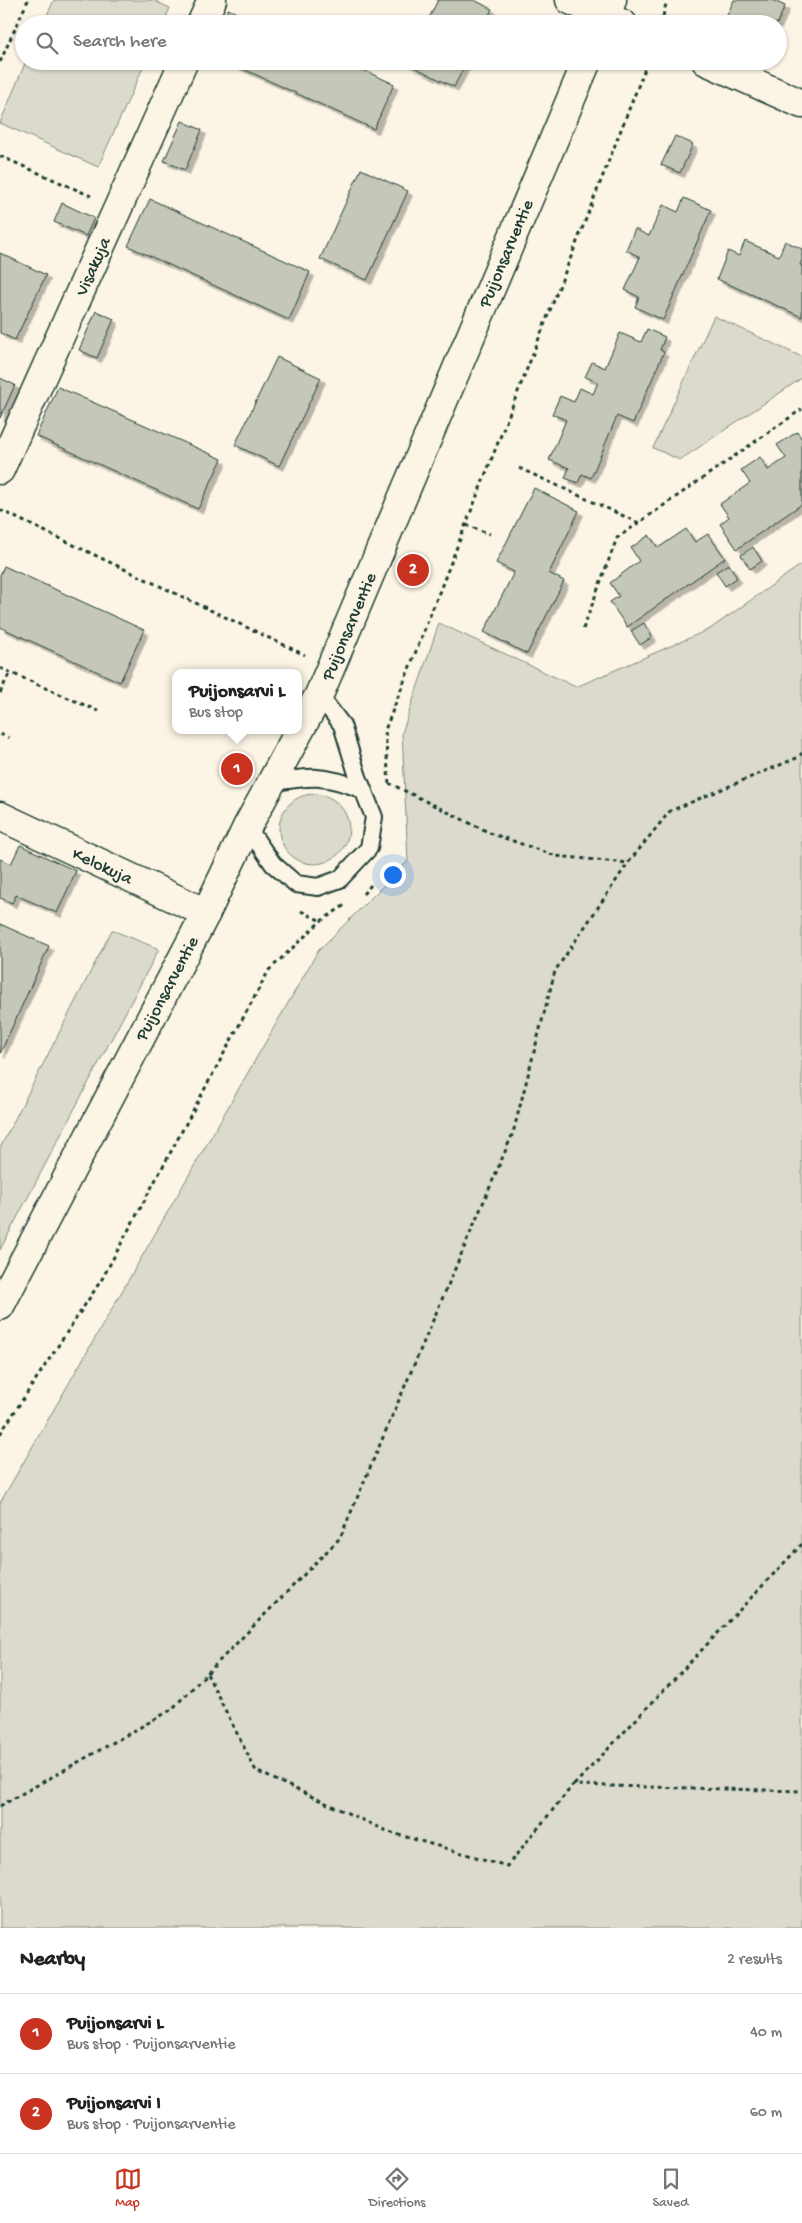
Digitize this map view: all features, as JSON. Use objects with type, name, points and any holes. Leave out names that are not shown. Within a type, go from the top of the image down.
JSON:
[{"type":"main road","points":[[205,15],[212,0]]},
{"type":"main road","points":[[570,0],[608,15]]},
{"type":"main road","name":"Visakuja","points":[[0,470],[180,70]]},
{"type":"main road","name":"Puijonsarventie","points":[[302,726],[319,695],[583,70]]},
{"type":"main road","points":[[726,70],[802,104]]},
{"type":"main road","name":"Puijonsarventie","points":[[0,1306],[206,913],[247,827],[297,734]]},
{"type":"main road","name":"Kelokuja","points":[[0,816],[206,913]]},
{"type":"lane","points":[[247,827],[273,864],[296,884],[318,887],[340,879],[369,848],[374,817],[363,790],[342,725],[319,695]]},
{"type":"lane","points":[[270,783],[311,776],[341,781],[363,790]]},
{"type":"path","points":[[21,15],[28,0]]},
{"type":"path","points":[[663,15],[667,0]]},
{"type":"path","points":[[0,62],[15,29]]},
{"type":"path","points":[[0,156],[118,208]]},
{"type":"path","points":[[583,630],[617,538],[802,409]]},
{"type":"path","points":[[519,468],[639,523]]},
{"type":"path","points":[[0,510],[302,654]]},
{"type":"path","points":[[466,525],[490,534]]},
{"type":"path","points":[[0,668],[98,711]]},
{"type":"path","points":[[0,693],[10,672]]},
{"type":"path","points":[[0,734],[9,738]]},
{"type":"path","points":[[0,1806],[171,1710],[340,1538],[514,1132],[554,971],[628,863],[670,811],[799,757],[802,753]]},
{"type":"path","points":[[389,782],[490,833],[556,856],[628,863]]},
{"type":"path","points":[[207,1674],[256,1771],[389,1832],[507,1866],[573,1785],[802,1544]]},
{"type":"path","points":[[573,1785],[802,1791]]},
{"type":"shaded area","points":[[54,0],[153,0],[170,8],[167,15],[47,15]]},
{"type":"shaded area","points":[[22,70],[142,70],[98,167],[0,123]]},
{"type":"shaded area","points":[[714,316],[802,357],[802,378],[680,460],[653,448]]},
{"type":"shaded area","points":[[802,564],[802,1928],[0,1928],[0,1503],[318,951],[408,861],[402,733],[439,623],[576,687],[710,629]]},
{"type":"shaded area","points":[[314,794],[327,797],[339,804],[346,816],[349,829],[346,842],[339,854],[327,861],[314,864],[301,861],[289,854],[282,842],[279,829],[282,816],[289,804],[301,797]]},
{"type":"shaded area","points":[[112,930],[159,949],[0,1250],[0,1148]]},
{"type":"building","points":[[438,0],[474,0],[492,9],[489,15],[430,15]]},
{"type":"building","points":[[734,0],[772,0],[785,6],[781,15],[727,15]]},
{"type":"building","points":[[228,9],[241,15],[226,15]]},
{"type":"building","points":[[246,70],[363,70],[394,84],[374,129]]},
{"type":"building","points":[[420,70],[462,70],[454,87]]},
{"type":"building","points":[[182,121],[202,130],[185,170],[164,161]]},
{"type":"building","points":[[675,136],[693,144],[680,173],[661,165]]},
{"type":"building","points":[[361,169],[408,191],[367,280],[320,259]]},
{"type":"building","points":[[684,198],[711,210],[663,320],[635,307],[639,297],[625,290],[640,257],[626,250],[635,229],[649,236],[663,205],[678,212]]},
{"type":"building","points":[[150,199],[310,272],[289,320],[128,246]]},
{"type":"building","points":[[62,203],[94,218],[86,236],[54,222]]},
{"type":"building","points":[[745,241],[779,256],[785,241],[802,249],[800,265],[802,266],[802,317],[717,279],[728,251],[739,256]]},
{"type":"building","points":[[0,253],[46,275],[15,340],[0,333]]},
{"type":"building","points":[[96,311],[114,319],[97,358],[79,350]]},
{"type":"building","points":[[647,329],[665,337],[660,350],[664,352],[633,423],[617,416],[591,478],[582,474],[578,483],[565,478],[569,468],[549,460],[566,420],[552,414],[560,396],[574,402],[580,388],[593,394],[598,382],[585,377],[592,362],[605,368],[620,333],[641,342]]},
{"type":"building","points":[[277,357],[321,378],[279,466],[235,445]]},
{"type":"building","points":[[0,378],[15,385],[0,418]]},
{"type":"building","points":[[58,387],[222,459],[198,509],[36,436]]},
{"type":"building","points":[[797,432],[802,439],[802,504],[737,549],[720,524],[729,517],[720,504],[750,483],[741,470],[760,457],[768,470],[786,458],[777,445]]},
{"type":"building","points":[[534,488],[579,511],[549,573],[564,581],[527,654],[484,632],[514,572],[496,563]]},
{"type":"building","points":[[686,529],[695,542],[708,534],[725,558],[627,627],[610,602],[619,596],[610,583],[639,561],[631,548],[649,535],[658,548]]},
{"type":"building","points":[[753,547],[762,561],[750,569],[741,555]]},
{"type":"building","points":[[729,564],[737,578],[725,586],[716,572]]},
{"type":"building","points":[[4,566],[144,630],[120,682],[0,627],[0,575]]},
{"type":"building","points":[[644,623],[652,637],[640,645],[631,631]]},
{"type":"building","points":[[20,845],[76,871],[57,913],[16,895],[12,903],[0,898],[0,859],[11,864]]},
{"type":"building","points":[[0,924],[49,946],[0,1054]]},
{"type":"place","name":"Puijonsarvi I","points":[[413,570]]},
{"type":"place","name":"Puijonsarvi L","points":[[237,769]]}]
